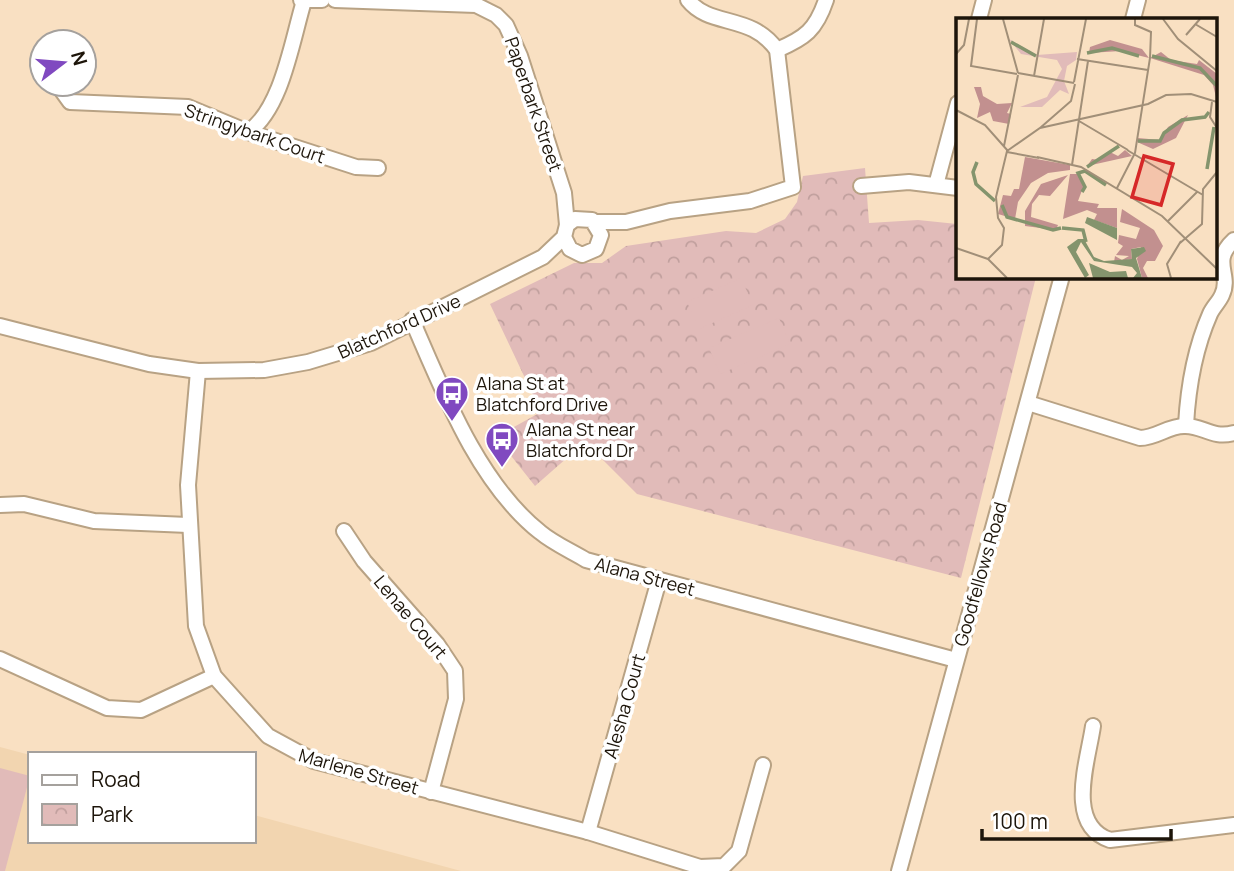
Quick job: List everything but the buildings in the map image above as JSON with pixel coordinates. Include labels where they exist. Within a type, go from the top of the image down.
[{"type":"street","points":[[248,132],[261,123],[272,105],[302,1],[322,0]]},
{"type":"street","name":"Paperbark Street","points":[[335,0],[426,1],[476,5],[496,15],[506,25],[520,55],[564,193],[566,231]]},
{"type":"street","points":[[626,222],[601,239],[589,253],[573,252],[566,231],[575,219],[626,222],[670,211],[750,201],[793,187],[777,50],[770,40],[746,24],[697,12],[688,0]]},
{"type":"street","points":[[777,50],[803,39],[820,19],[826,0]]},
{"type":"street","points":[[979,18],[984,0]]},
{"type":"street","points":[[1133,18],[1138,0]]},
{"type":"street","name":"Stringybark Court","points":[[67,98],[70,102],[188,107],[248,132],[356,167],[378,168]]},
{"type":"street","points":[[936,185],[956,107]]},
{"type":"street","points":[[861,186],[909,182],[956,188]]},
{"type":"street","name":"Paperbark Street","points":[[564,193],[590,220]]},
{"type":"street","points":[[590,220],[601,239]]},
{"type":"street","name":"Blatchford Drive","points":[[543,257],[566,231]]},
{"type":"street","points":[[1186,425],[1189,385],[1209,314],[1224,287],[1221,261],[1227,246],[1234,240]]},
{"type":"street","name":"Blatchford Drive","points":[[0,326],[149,364],[198,371],[264,370],[308,362],[371,342],[543,257],[573,252]]},
{"type":"street","name":"Goodfellows Road","points":[[900,871],[1061,278]]},
{"type":"street","name":"Alana Street","points":[[412,320],[458,421],[499,488],[539,532],[586,560],[956,660]]},
{"type":"street","name":"Marlene Street","points":[[198,371],[187,485],[196,626],[214,676],[268,736],[314,761],[588,832],[700,867],[724,866],[739,851],[764,765]]},
{"type":"street","points":[[1028,403],[1140,438],[1149,438],[1186,425],[1210,435],[1234,433]]},
{"type":"street","points":[[0,505],[24,504],[93,521],[188,525]]},
{"type":"street","name":"Lenae Court","points":[[344,531],[364,561],[437,644],[454,671],[456,699],[431,792]]},
{"type":"street","name":"Alesha Court","points":[[588,832],[659,580]]},
{"type":"street","points":[[0,659],[107,708],[141,710],[214,676]]},
{"type":"street","points":[[1093,726],[1083,786],[1083,807],[1087,823],[1096,836],[1110,840],[1234,825]]},
{"type":"shaded area","points":[[0,747],[28,754],[28,843],[256,843],[256,816],[461,871],[0,871]]},
{"type":"green space","points":[[865,168],[869,223],[918,220],[956,224],[956,278],[1036,278],[961,578],[637,494],[585,442],[535,486],[496,437],[541,412],[490,304],[574,263],[602,263],[626,246],[726,231],[756,233],[785,219],[797,202],[803,176]]},
{"type":"green space","points":[[741,278],[753,305],[699,329],[687,302]]},
{"type":"green space","points":[[779,318],[790,344],[720,374],[709,348]]},
{"type":"green space","points":[[0,768],[28,775],[28,784],[5,871],[0,871]]},
{"type":"place","name":"Alana St at Blatchford Drive","points":[[452,423]]},
{"type":"place","name":"Alana St near Blatchford Dr","points":[[502,469]]}]
